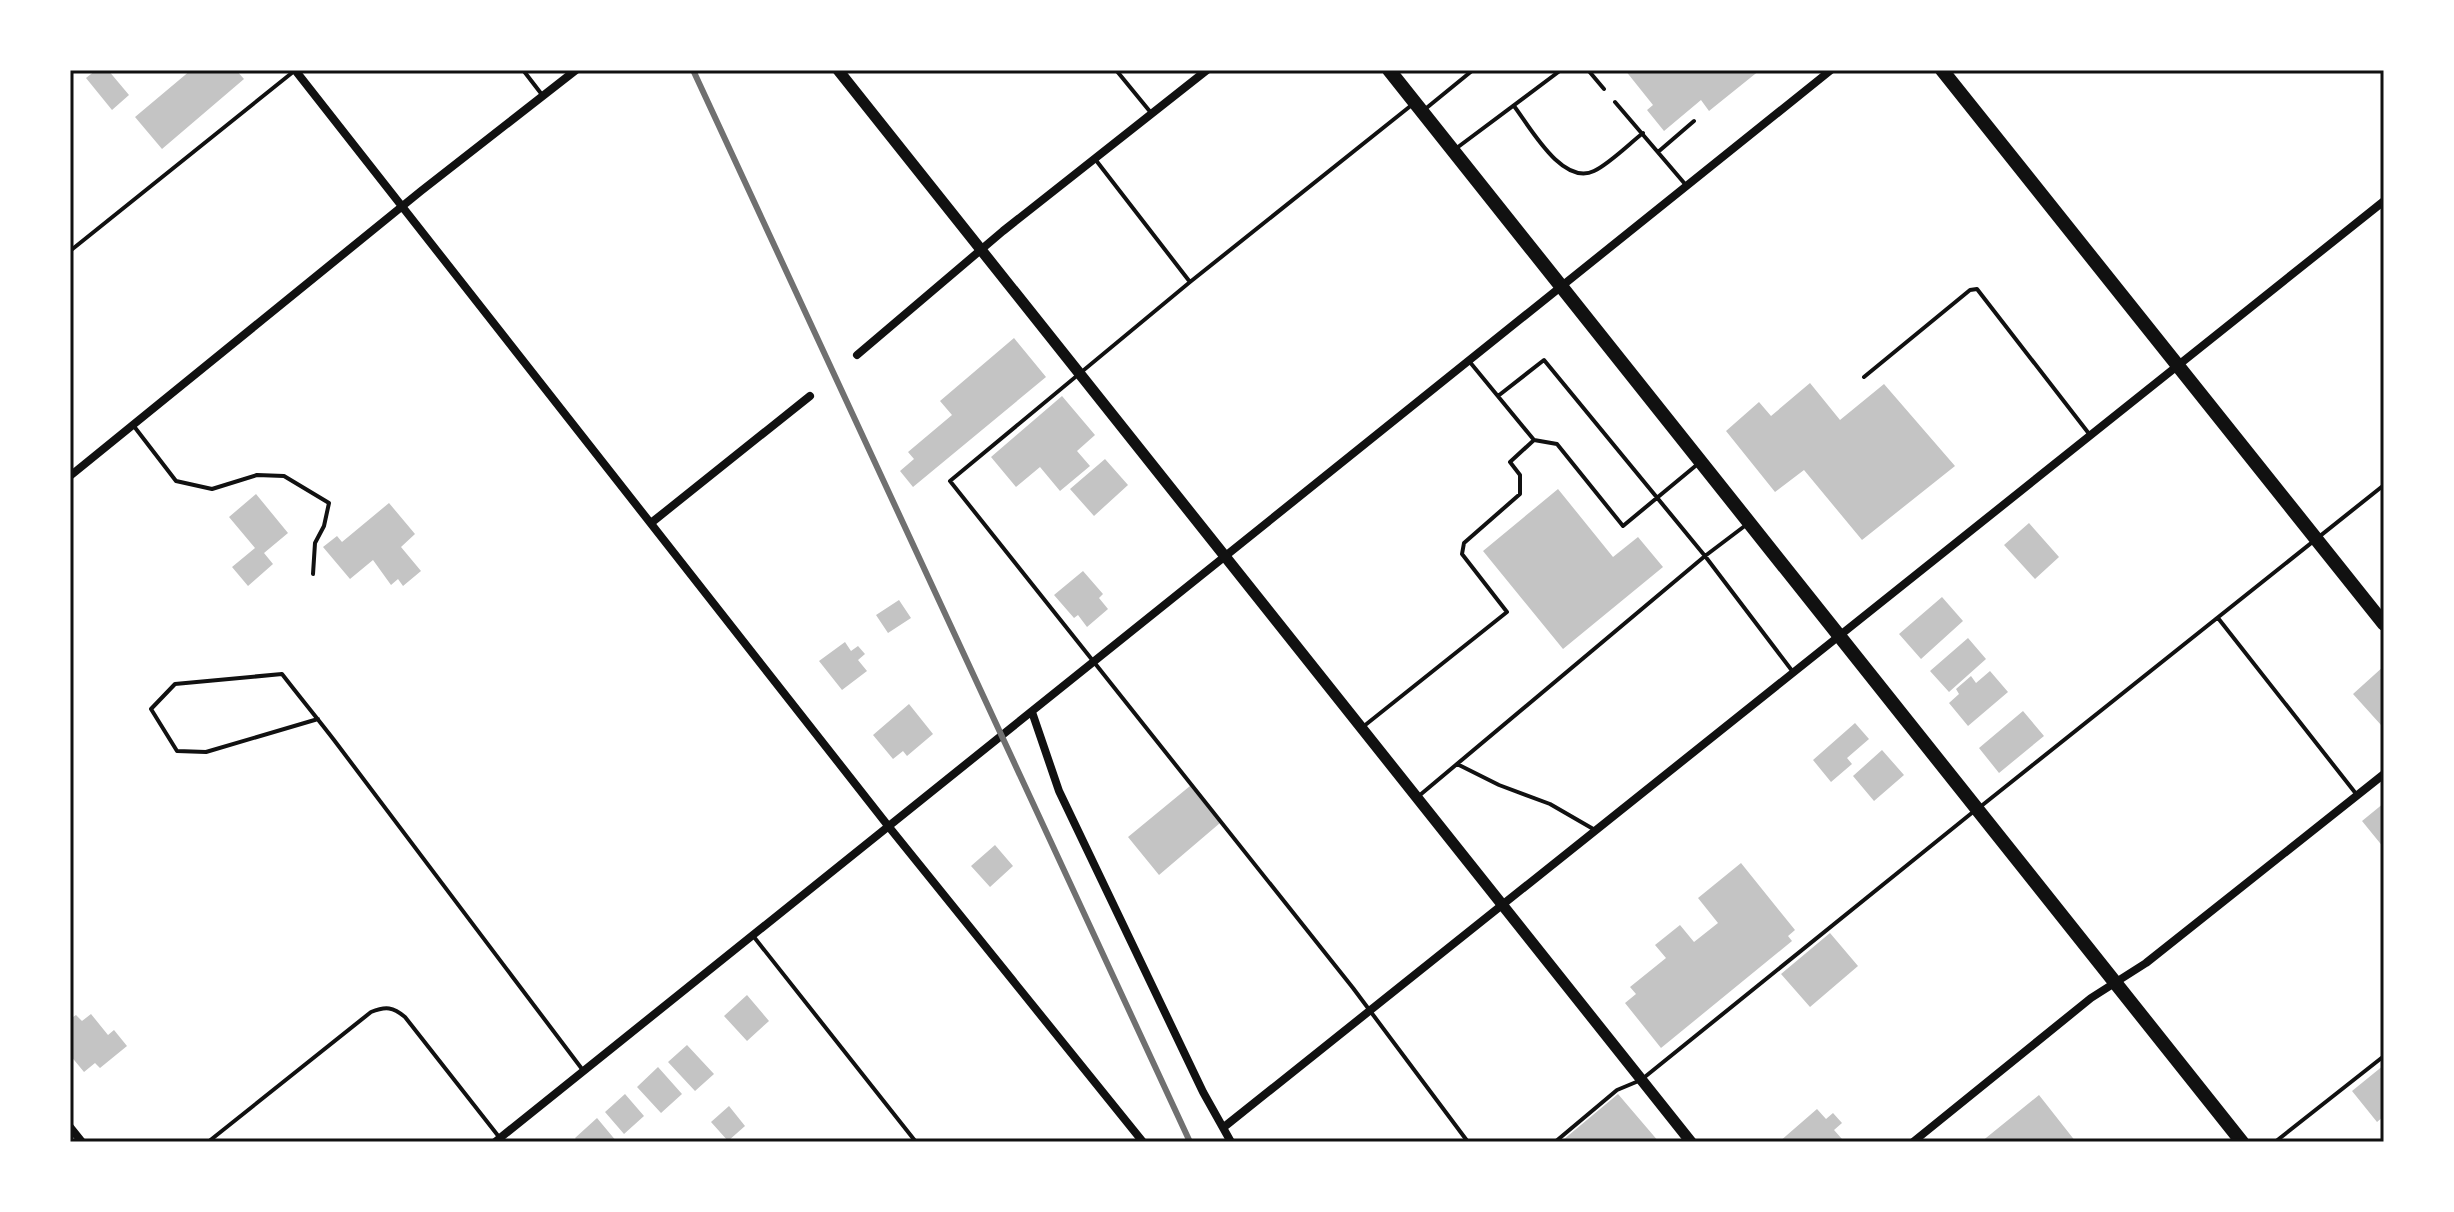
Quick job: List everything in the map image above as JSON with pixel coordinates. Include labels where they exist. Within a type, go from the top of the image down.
[{"type":"main road","points":[[1389,70],[2242,1142]]},
{"type":"main road","points":[[1942,70],[2384,624]]},
{"type":"street","points":[[295,70],[889,827],[1143,1142]]},
{"type":"street","points":[[70,476],[576,70]]},
{"type":"street","points":[[838,70],[1691,1142]]},
{"type":"street","points":[[857,355],[982,249],[1207,70]]},
{"type":"street","points":[[499,1141],[1831,70]]},
{"type":"street","points":[[1224,1127],[2384,201]]},
{"type":"street","points":[[651,523],[810,396]]},
{"type":"street","points":[[1032,712],[1059,791],[1203,1092],[1231,1142]]},
{"type":"street","points":[[1913,1142],[2091,998],[2146,963],[2384,774]]},
{"type":"street","points":[[70,1127],[82,1142]]},
{"type":"lane","points":[[70,251],[295,70]]},
{"type":"lane","points":[[523,70],[543,96]]},
{"type":"lane","points":[[1116,70],[1152,114]]},
{"type":"lane","points":[[1468,1142],[1370,1010],[950,481],[1190,282],[1419,107],[1473,70]]},
{"type":"lane","points":[[1454,150],[1561,70]]},
{"type":"lane","points":[[1588,70],[1604,89]]},
{"type":"lane","points":[[1615,102],[1687,186]]},
{"type":"lane","points":[[1514,106],[1561,167],[1575,174],[1593,172],[1643,133]]},
{"type":"lane","points":[[1658,152],[1694,121]]},
{"type":"lane","points":[[1095,159],[1190,282]]},
{"type":"lane","points":[[1864,377],[1970,290],[1977,289],[2090,435]]},
{"type":"lane","points":[[1498,396],[1544,360],[1705,556],[1793,672]]},
{"type":"lane","points":[[1469,361],[1534,440],[1557,444],[1623,526],[1702,461]]},
{"type":"lane","points":[[133,425],[176,481],[212,489],[257,475],[284,476],[329,503],[324,526],[315,543],[313,574]]},
{"type":"lane","points":[[1362,727],[1507,612],[1462,554],[1464,543],[1520,494],[1520,475],[1510,462],[1534,440]]},
{"type":"lane","points":[[1555,1142],[1617,1090],[1641,1080],[2384,485]]},
{"type":"lane","points":[[1417,797],[1705,556],[1750,522]]},
{"type":"lane","points":[[2217,617],[2357,795]]},
{"type":"lane","points":[[318,719],[206,752],[177,751],[151,709],[175,684],[282,674],[318,719],[584,1071]]},
{"type":"lane","points":[[1457,764],[1499,785],[1550,804],[1595,830]]},
{"type":"lane","points":[[753,935],[916,1142]]},
{"type":"lane","points":[[208,1142],[371,1012],[384,1007],[394,1008],[405,1017],[499,1141]]},
{"type":"lane","points":[[2275,1142],[2384,1056]]},
{"type":"building","points":[[96,70],[108,70],[129,95],[112,110],[86,78]]},
{"type":"building","points":[[191,70],[236,70],[244,79],[162,149],[135,117]]},
{"type":"building","points":[[1625,70],[1760,70],[1709,111],[1701,100],[1664,131],[1647,110],[1653,105]]},
{"type":"building","points":[[1014,338],[1046,377],[913,487],[900,471],[914,459],[908,452],[952,415],[940,401]]},
{"type":"building","points":[[1810,383],[1840,420],[1884,384],[1955,466],[1862,540],[1804,470],[1775,492],[1726,431],[1759,402],[1771,416]]},
{"type":"building","points":[[1062,396],[1095,435],[1077,451],[1090,466],[1060,491],[1040,467],[1016,487],[991,457]]},
{"type":"building","points":[[1105,459],[1128,485],[1094,516],[1070,489]]},
{"type":"building","points":[[1558,489],[1613,557],[1638,537],[1663,567],[1563,649],[1483,551]]},
{"type":"building","points":[[256,494],[288,533],[264,553],[273,564],[248,586],[232,567],[255,548],[229,517]]},
{"type":"building","points":[[389,503],[415,534],[401,547],[421,571],[403,586],[398,579],[391,585],[373,560],[350,579],[323,547],[337,536],[342,542]]},
{"type":"building","points":[[2029,523],[2059,557],[2035,579],[2004,545]]},
{"type":"building","points":[[1083,571],[1103,594],[1099,598],[1108,609],[1087,627],[1078,615],[1074,618],[1054,595]]},
{"type":"building","points":[[1942,597],[1963,621],[1921,659],[1899,634]]},
{"type":"building","points":[[899,600],[911,618],[888,633],[876,615]]},
{"type":"building","points":[[1968,638],[1986,659],[1949,692],[1930,671]]},
{"type":"building","points":[[845,642],[851,651],[858,646],[865,654],[858,660],[867,671],[842,690],[819,661]]},
{"type":"building","points":[[2384,666],[2384,723],[2381,725],[2353,694]]},
{"type":"building","points":[[1990,671],[2008,692],[1968,726],[1949,703],[1959,694],[1956,689],[1971,676],[1976,683]]},
{"type":"building","points":[[909,704],[933,734],[907,756],[903,751],[893,759],[873,735]]},
{"type":"building","points":[[2023,711],[2044,736],[1999,773],[1979,748]]},
{"type":"building","points":[[1855,723],[1869,739],[1847,758],[1852,764],[1831,782],[1813,760]]},
{"type":"building","points":[[1882,750],[1904,775],[1874,801],[1853,776]]},
{"type":"building","points":[[1190,786],[1220,823],[1159,875],[1128,837]]},
{"type":"building","points":[[2384,803],[2384,848],[2362,821]]},
{"type":"building","points":[[995,845],[1013,866],[990,887],[971,866]]},
{"type":"building","points":[[1741,863],[1795,930],[1788,936],[1792,941],[1661,1048],[1625,1003],[1636,994],[1630,987],[1666,958],[1655,945],[1680,925],[1694,942],[1718,923],[1698,898]]},
{"type":"building","points":[[1830,933],[1858,966],[1810,1007],[1781,974]]},
{"type":"building","points":[[747,995],[769,1021],[747,1041],[724,1016]]},
{"type":"building","points":[[91,1014],[108,1035],[114,1030],[127,1046],[100,1068],[95,1063],[84,1072],[70,1055],[70,1019],[76,1015],[82,1021]]},
{"type":"building","points":[[687,1045],[714,1074],[695,1091],[668,1062]]},
{"type":"building","points":[[2384,1065],[2384,1116],[2377,1122],[2352,1091]]},
{"type":"building","points":[[658,1067],[682,1094],[661,1113],[637,1087]]},
{"type":"building","points":[[625,1094],[644,1116],[624,1134],[605,1112]]},
{"type":"building","points":[[1618,1094],[1659,1142],[1564,1142],[1563,1140]]},
{"type":"building","points":[[2039,1095],[2076,1142],[1981,1142]]},
{"type":"building","points":[[729,1106],[745,1126],[728,1141],[711,1122]]},
{"type":"building","points":[[1817,1109],[1826,1119],[1833,1113],[1842,1123],[1834,1130],[1842,1139],[1840,1142],[1779,1142]]},
{"type":"building","points":[[597,1118],[617,1142],[578,1142],[575,1138]]},
{"type":"railway","points":[[693,70],[1190,1142]]}]
